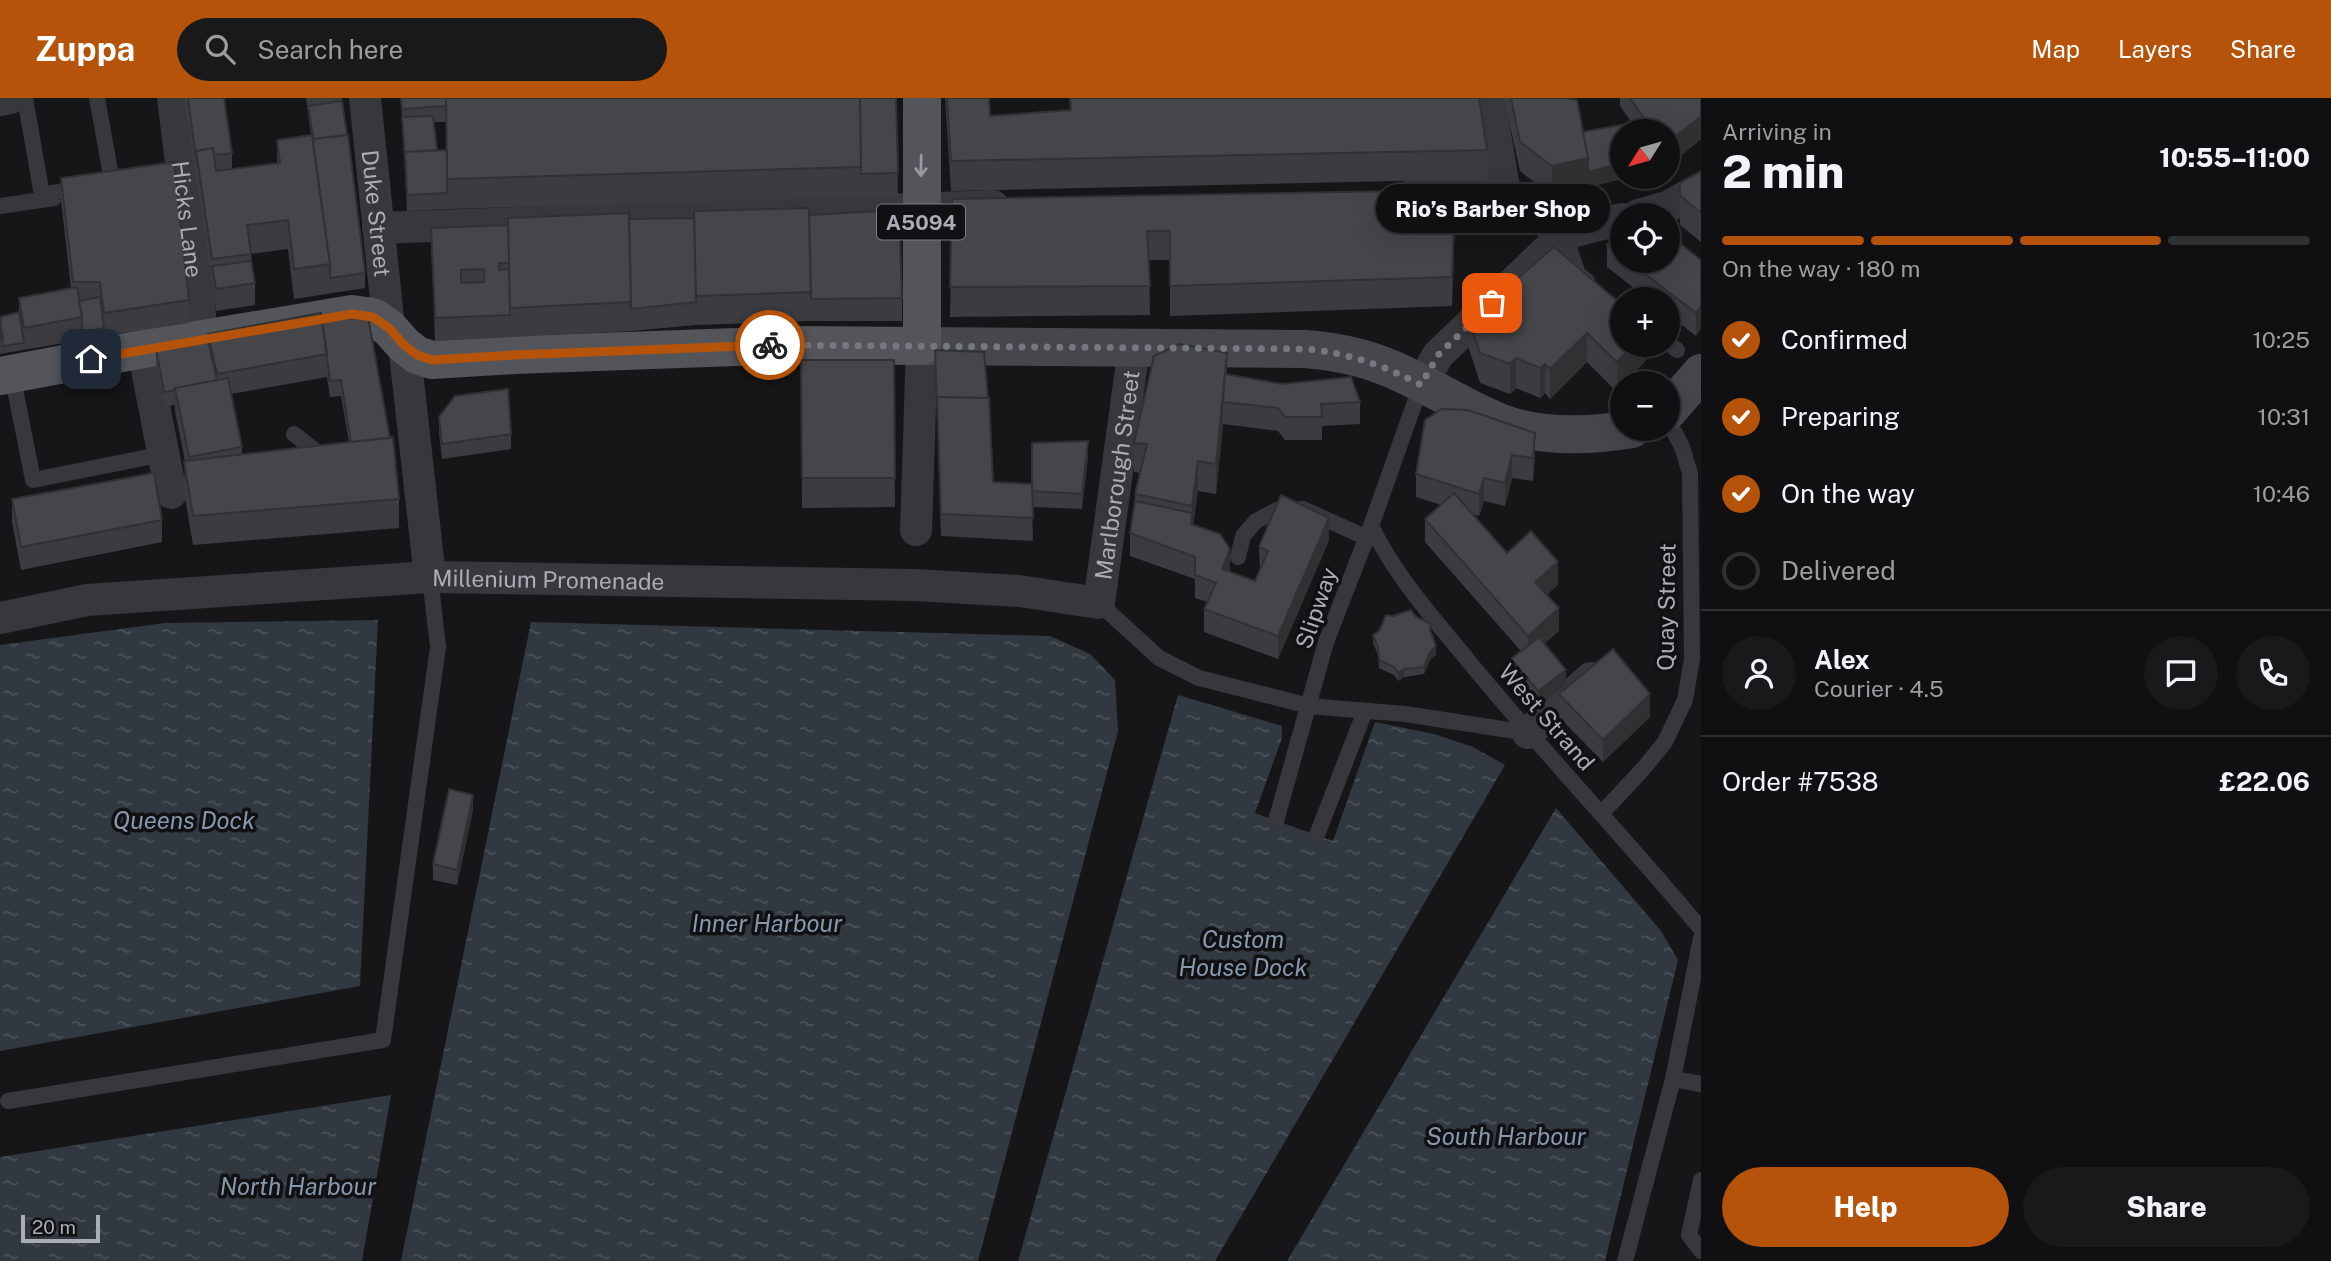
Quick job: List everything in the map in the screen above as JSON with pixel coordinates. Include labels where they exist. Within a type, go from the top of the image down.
[{"type":"main road","name":"A5094","points":[[922,98],[922,346]]},
{"type":"main road","points":[[6,375],[352,314],[373,317],[408,344],[514,355],[789,345],[1306,349],[1334,352],[1384,366],[1502,423],[1567,434],[1610,433]]},
{"type":"street","points":[[0,100],[10,98]]},
{"type":"street","name":"Hicks Lane","points":[[173,98],[175,183],[202,340]]},
{"type":"street","name":"Duke Street","points":[[365,98],[378,228],[408,344],[409,447],[430,577]]},
{"type":"street","points":[[1489,98],[1505,194]]},
{"type":"street","points":[[1674,203],[1701,188]]},
{"type":"street","points":[[1387,196],[1505,194],[1564,234]]},
{"type":"street","points":[[378,228],[1017,205]]},
{"type":"street","points":[[1421,385],[1438,355],[1564,234],[1610,222]]},
{"type":"street","points":[[916,530],[922,346]]},
{"type":"street","name":"Marlborough Street","points":[[1099,603],[1134,348]]},
{"type":"street","points":[[143,349],[171,493]]},
{"type":"street","name":"Millenium Promenade","points":[[0,618],[87,600],[430,577],[915,585],[1019,591],[1099,603]]},
{"type":"street","points":[[1528,733],[1608,663]]},
{"type":"lane","points":[[25,98],[42,195],[112,181],[97,98]]},
{"type":"lane","points":[[0,205],[130,188]]},
{"type":"lane","points":[[1564,234],[1578,274],[1596,288]]},
{"type":"lane","points":[[6,375],[33,480],[164,454]]},
{"type":"lane","name":"Slipway","points":[[1276,821],[1326,642],[1421,385]]},
{"type":"lane","points":[[294,434],[318,453],[346,451]]},
{"type":"lane","name":"Quay Street","points":[[1602,813],[1665,742],[1685,700],[1692,659],[1695,547],[1690,473],[1679,441]]},
{"type":"lane","points":[[1238,556],[1243,536],[1255,521],[1278,510],[1303,509],[1368,532]]},
{"type":"lane","name":"West Strand","points":[[1368,532],[1528,733],[1602,813],[1701,929]]},
{"type":"lane","points":[[8,1101],[383,1040],[438,647],[430,577]]},
{"type":"lane","points":[[1099,603],[1159,659],[1199,678],[1309,706],[1405,714],[1528,733]]},
{"type":"lane","points":[[1317,835],[1365,711]]},
{"type":"lane","points":[[1625,1261],[1673,1079],[1701,938]]},
{"type":"lane","points":[[1673,1079],[1701,1084]]},
{"type":"lane","points":[[1701,1180],[1689,1235],[1701,1251]]},
{"type":"water","name":"Queens Dock","points":[[378,620],[360,986],[0,1051],[0,645],[165,623]]},
{"type":"water","name":"Inner Harbour","points":[[531,622],[1050,636],[1090,654],[1115,680],[1118,731],[978,1261],[401,1261]]},
{"type":"water","name":"Custom House Dock","points":[[1178,695],[1282,726],[1282,738],[1255,813],[1333,841],[1375,722],[1434,734],[1473,747],[1505,765],[1215,1261],[1018,1261]]},
{"type":"water","name":"South Harbour","points":[[1556,808],[1661,931],[1678,960],[1605,1261],[1287,1261]]},
{"type":"water","name":"North Harbour","points":[[391,1095],[362,1261],[0,1261],[0,1157]]},
{"type":"building","points":[[188,98],[224,98],[232,153],[214,155],[213,148],[196,151],[196,158]]},
{"type":"building","points":[[401,98],[446,98],[446,106],[402,109]]},
{"type":"building","points":[[446,98],[860,98],[861,167],[447,179]]},
{"type":"building","points":[[860,98],[896,98],[898,173],[861,174]]},
{"type":"building","points":[[947,98],[989,98],[990,116],[1071,110],[1070,98],[1479,98],[1487,150],[951,161]]},
{"type":"building","points":[[1511,98],[1577,100],[1588,158],[1552,166],[1520,142]]},
{"type":"building","points":[[1630,98],[1701,98],[1701,116],[1680,133],[1680,119],[1645,119]]},
{"type":"building","points":[[342,101],[347,135],[314,139],[314,142],[308,106]]},
{"type":"building","points":[[433,116],[437,150],[405,152],[405,159],[402,117]]},
{"type":"building","points":[[1610,127],[1610,166],[1588,172],[1583,132]]},
{"type":"building","points":[[312,135],[330,264],[294,269],[288,220],[247,225],[251,254],[212,259],[196,151],[213,148],[216,171],[280,163],[277,140]]},
{"type":"building","points":[[348,135],[365,273],[330,278],[313,144],[314,139]]},
{"type":"building","points":[[447,150],[447,193],[407,195],[405,152]]},
{"type":"building","points":[[174,162],[189,300],[104,313],[100,282],[73,282],[61,178]]},
{"type":"building","points":[[1701,171],[1701,213],[1680,195],[1680,183]]},
{"type":"building","points":[[1455,190],[1452,277],[1170,286],[1170,231],[1147,231],[1150,286],[950,287],[952,199]]},
{"type":"building","points":[[809,208],[811,292],[696,296],[694,211]]},
{"type":"building","points":[[899,210],[902,298],[811,299],[809,215]]},
{"type":"building","points":[[629,213],[631,302],[510,308],[508,218]]},
{"type":"building","points":[[694,218],[696,302],[631,309],[629,219]]},
{"type":"building","points":[[508,225],[509,263],[499,263],[499,270],[509,269],[510,315],[435,318],[431,228]],"holes":[[[484,269],[484,282],[461,283],[461,270]]]},
{"type":"building","points":[[1680,243],[1701,260],[1701,306],[1696,313],[1680,301],[1680,287],[1662,287],[1644,273],[1680,273]]},
{"type":"building","points":[[1554,247],[1610,295],[1610,355],[1587,333],[1550,369],[1545,364],[1540,368],[1516,358],[1510,364],[1480,353],[1469,320]]},
{"type":"building","points":[[251,261],[255,283],[216,289],[212,266]]},
{"type":"building","points":[[77,287],[82,317],[24,328],[19,298]]},
{"type":"building","points":[[100,297],[104,328],[82,332],[79,301]]},
{"type":"building","points":[[19,312],[24,343],[3,346],[0,317]]},
{"type":"building","points":[[321,313],[327,354],[217,374],[208,334]]},
{"type":"building","points":[[368,317],[390,438],[351,442],[341,380],[330,381],[322,321]]},
{"type":"building","points":[[208,341],[217,380],[164,392],[156,349]]},
{"type":"building","points":[[1180,344],[1227,353],[1216,464],[1198,461],[1192,506],[1135,494],[1147,444],[1134,443],[1154,356]]},
{"type":"building","points":[[935,350],[984,352],[988,398],[937,397],[937,404]]},
{"type":"building","points":[[801,360],[894,360],[895,478],[802,478]]},
{"type":"building","points":[[1225,374],[1282,384],[1351,377],[1360,402],[1321,404],[1322,417],[1285,417],[1278,408],[1223,402]]},
{"type":"building","points":[[228,378],[242,447],[189,457],[175,388]]},
{"type":"building","points":[[508,389],[511,434],[442,444],[439,417],[455,396]]},
{"type":"building","points":[[937,397],[989,398],[993,482],[1032,484],[1033,518],[941,514]]},
{"type":"building","points":[[1441,409],[1468,410],[1535,433],[1533,458],[1512,455],[1505,483],[1484,478],[1479,494],[1416,474],[1425,420]]},
{"type":"building","points":[[393,437],[399,499],[193,516],[184,461]]},
{"type":"building","points":[[1088,441],[1082,494],[1032,491],[1032,443]]},
{"type":"building","points":[[154,473],[162,520],[21,547],[12,499]]},
{"type":"building","points":[[1454,493],[1507,553],[1531,531],[1558,562],[1535,582],[1559,608],[1528,636],[1425,519]]},
{"type":"building","points":[[1281,495],[1329,518],[1278,636],[1204,609],[1216,583],[1195,575],[1195,557],[1130,533],[1135,501],[1192,513],[1191,524],[1220,534],[1230,549],[1222,569],[1255,581],[1268,551],[1259,547]]},
{"type":"building","points":[[1411,610],[1416,617],[1431,624],[1430,630],[1436,646],[1430,652],[1424,667],[1404,669],[1398,673],[1394,667],[1379,660],[1373,635],[1379,631],[1386,615],[1393,616]]},
{"type":"building","points":[[1539,637],[1566,670],[1538,691],[1511,659]]},
{"type":"building","points":[[1613,649],[1650,694],[1603,740],[1559,694]]},
{"type":"building","points":[[449,789],[473,795],[457,870],[433,864]]},
{"type":"way so far","points":[[770,345],[1306,349],[1334,352],[1384,366],[1421,385],[1438,355],[1492,303]]},
{"type":"place","name":"Rio’s Barber Shop","points":[[1492,303]]},
{"type":"route","points":[[91,359],[352,314],[373,317],[389,328],[417,355],[432,360],[770,345]]}]
